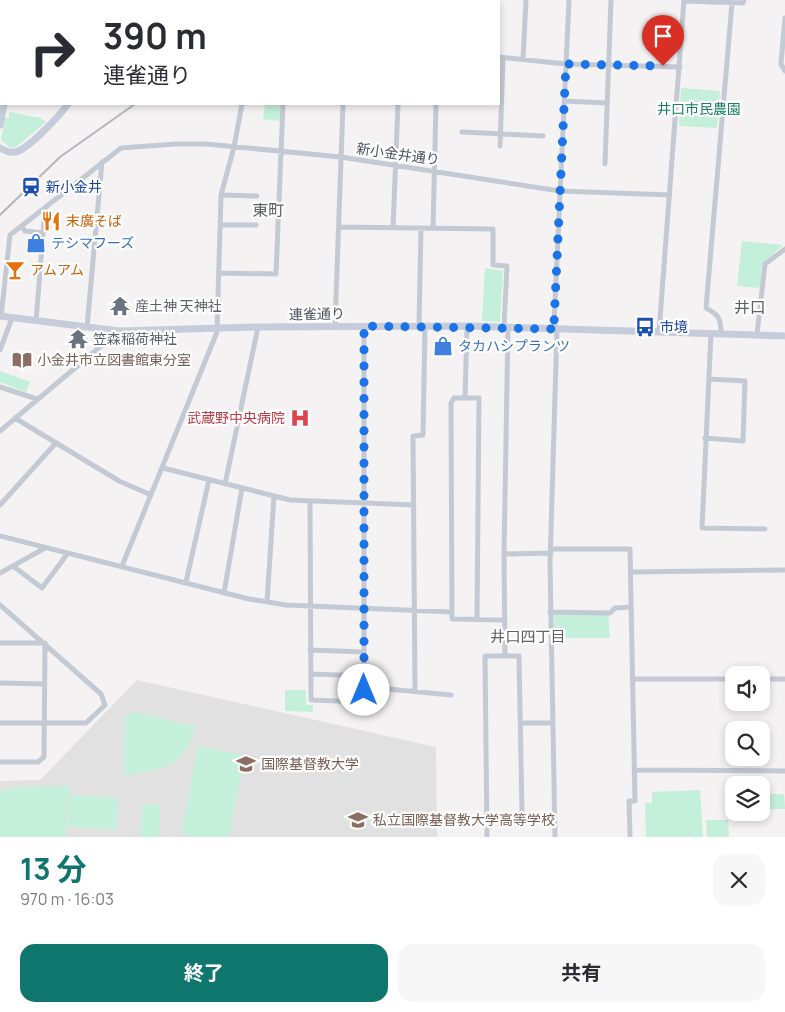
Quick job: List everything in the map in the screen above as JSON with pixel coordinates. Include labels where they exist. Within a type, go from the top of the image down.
[{"type":"main road","points":[[0,125],[4,105]]},
{"type":"main road","points":[[0,148],[8,152],[20,150],[67,105]]},
{"type":"main road","name":"連雀通り","points":[[1,316],[119,330],[335,326],[467,326],[785,336]]},
{"type":"street","points":[[523,59],[526,0]]},
{"type":"street","points":[[555,837],[550,612],[557,329],[554,324],[569,0]]},
{"type":"street","points":[[605,164],[611,0]]},
{"type":"street","points":[[659,332],[684,0],[744,3],[744,0]]},
{"type":"street","points":[[721,333],[721,321],[718,314],[706,308],[732,3]]},
{"type":"street","points":[[785,18],[781,64],[785,71]]},
{"type":"street","points":[[500,146],[501,57],[566,64],[680,67]]},
{"type":"street","points":[[564,101],[607,103]]},
{"type":"street","points":[[122,566],[215,339],[217,328],[221,195],[234,147],[242,105]]},
{"type":"street","points":[[218,273],[276,274],[284,105]]},
{"type":"street","points":[[335,326],[343,105]]},
{"type":"street","points":[[393,228],[398,105]]},
{"type":"street","points":[[433,228],[436,170],[436,105]]},
{"type":"street","points":[[462,132],[543,136]]},
{"type":"street","name":"新小金井通り","points":[[102,162],[121,148],[191,144],[342,157],[436,170],[560,191],[670,195]]},
{"type":"street","points":[[1,316],[10,235],[102,162]]},
{"type":"street","points":[[88,327],[102,162]]},
{"type":"street","points":[[221,195],[256,196]]},
{"type":"street","points":[[36,321],[45,209]]},
{"type":"street","points":[[220,224],[256,226]]},
{"type":"street","points":[[22,227],[25,231],[43,233]]},
{"type":"street","points":[[340,227],[493,229],[493,265],[507,266],[504,554],[505,656]]},
{"type":"street","points":[[415,691],[413,436],[423,435],[421,228]]},
{"type":"street","points":[[758,334],[765,264],[785,249]]},
{"type":"street","points":[[0,350],[12,318]]},
{"type":"street","points":[[310,501],[310,700],[364,702],[364,326]]},
{"type":"street","points":[[465,398],[467,326]]},
{"type":"street","points":[[225,484],[258,327]]},
{"type":"street","points":[[0,431],[119,330]]},
{"type":"street","points":[[710,333],[702,528],[765,529]]},
{"type":"street","points":[[705,438],[742,441],[743,432],[745,381],[709,378]]},
{"type":"street","points":[[0,387],[37,399]]},
{"type":"street","points":[[477,620],[479,398],[454,398],[451,403],[452,619],[477,620],[505,620]]},
{"type":"street","points":[[15,418],[55,444],[119,481],[151,495]]},
{"type":"street","points":[[0,505],[55,444]]},
{"type":"street","points":[[163,468],[274,496],[310,501],[414,506]]},
{"type":"street","points":[[186,582],[209,480]]},
{"type":"street","points":[[224,593],[242,488]]},
{"type":"street","points":[[267,602],[274,496]]},
{"type":"street","points":[[0,536],[224,593],[267,602],[311,606],[452,612]]},
{"type":"street","points":[[0,573],[46,547]]},
{"type":"street","points":[[504,554],[630,549],[635,801],[629,801],[630,837]]},
{"type":"street","points":[[13,566],[42,588],[68,552]]},
{"type":"street","points":[[631,572],[785,570]]},
{"type":"street","points":[[0,604],[101,694],[105,705],[86,723],[0,723]]},
{"type":"street","points":[[550,612],[610,613],[615,608],[631,607]]},
{"type":"street","points":[[0,643],[45,643]]},
{"type":"street","points":[[0,762],[38,762],[44,757],[45,643]]},
{"type":"street","points":[[310,650],[364,652]]},
{"type":"street","points":[[487,837],[486,656],[519,656],[522,814]]},
{"type":"street","points":[[311,674],[364,676]]},
{"type":"street","points":[[632,679],[725,679]]},
{"type":"street","points":[[770,679],[785,679]]},
{"type":"street","points":[[0,683],[45,684]]},
{"type":"street","points":[[364,690],[415,691],[451,695]]},
{"type":"street","points":[[521,723],[553,722]]},
{"type":"street","points":[[634,770],[785,771]]},
{"type":"shaded area","name":"国際基督教大学","points":[[137,680],[436,747],[437,837],[0,837],[0,781],[40,780]]},
{"type":"green space","name":"井口市民農園","points":[[681,88],[720,91],[717,128],[679,126]]},
{"type":"green space","points":[[265,105],[281,105],[280,121],[263,119]]},
{"type":"green space","points":[[9,112],[41,118],[46,122],[16,147],[10,148],[1,140],[5,118],[9,118]]},
{"type":"green space","points":[[742,241],[783,245],[762,264],[760,288],[737,286]]},
{"type":"green space","points":[[485,268],[503,271],[500,322],[482,321]]},
{"type":"green space","points":[[0,371],[30,382],[26,392],[0,382]]},
{"type":"green space","points":[[608,612],[610,638],[554,638],[554,614]]},
{"type":"green space","points":[[285,690],[306,690],[306,705],[313,705],[313,712],[285,711]]},
{"type":"green space","points":[[134,712],[196,727],[184,752],[177,760],[160,769],[123,776],[125,719]]},
{"type":"green space","points":[[198,746],[245,755],[229,837],[198,837],[181,834]]},
{"type":"green space","points":[[70,786],[66,836],[69,837],[0,837],[0,791],[18,787]]},
{"type":"green space","points":[[700,790],[703,837],[646,837],[645,803],[652,803],[652,792]]},
{"type":"green space","points":[[770,794],[784,794],[785,809],[770,809]]},
{"type":"green space","points":[[70,795],[118,798],[116,830],[69,827]]},
{"type":"green space","points":[[142,804],[160,805],[159,837],[140,837]]},
{"type":"green space","points":[[706,820],[728,821],[729,837],[707,837]]},
{"type":"railway","points":[[0,215],[60,157],[134,105]]},
{"type":"place","name":"新小金井","points":[[31,187]]},
{"type":"place","name":"末廣そば","points":[[51,221]]},
{"type":"place","name":"テシマフーズ","points":[[36,243]]},
{"type":"place","name":"アムアム","points":[[15,270]]},
{"type":"place","name":"産土神 天神社","points":[[120,306]]},
{"type":"place","name":"市境","points":[[645,327]]},
{"type":"place","name":"笠森稲荷神社","points":[[78,339]]},
{"type":"place","name":"タカハシプランツ","points":[[443,346]]},
{"type":"place","name":"小金井市立図書館東分室","points":[[22,360]]},
{"type":"place","name":"武蔵野中央病院","points":[[300,418]]},
{"type":"place","name":"国際基督教大学","points":[[246,764]]},
{"type":"place","name":"私立国際基督教大学高等学校","points":[[358,820]]},
{"type":"district","name":"東町","points":[[268,210]]},
{"type":"district","name":"井口","points":[[750,307]]},
{"type":"district","name":"井口四丁目","points":[[528,637]]},
{"type":"route","points":[[364,690],[364,326],[557,329],[554,324],[566,64],[663,66]]}]
